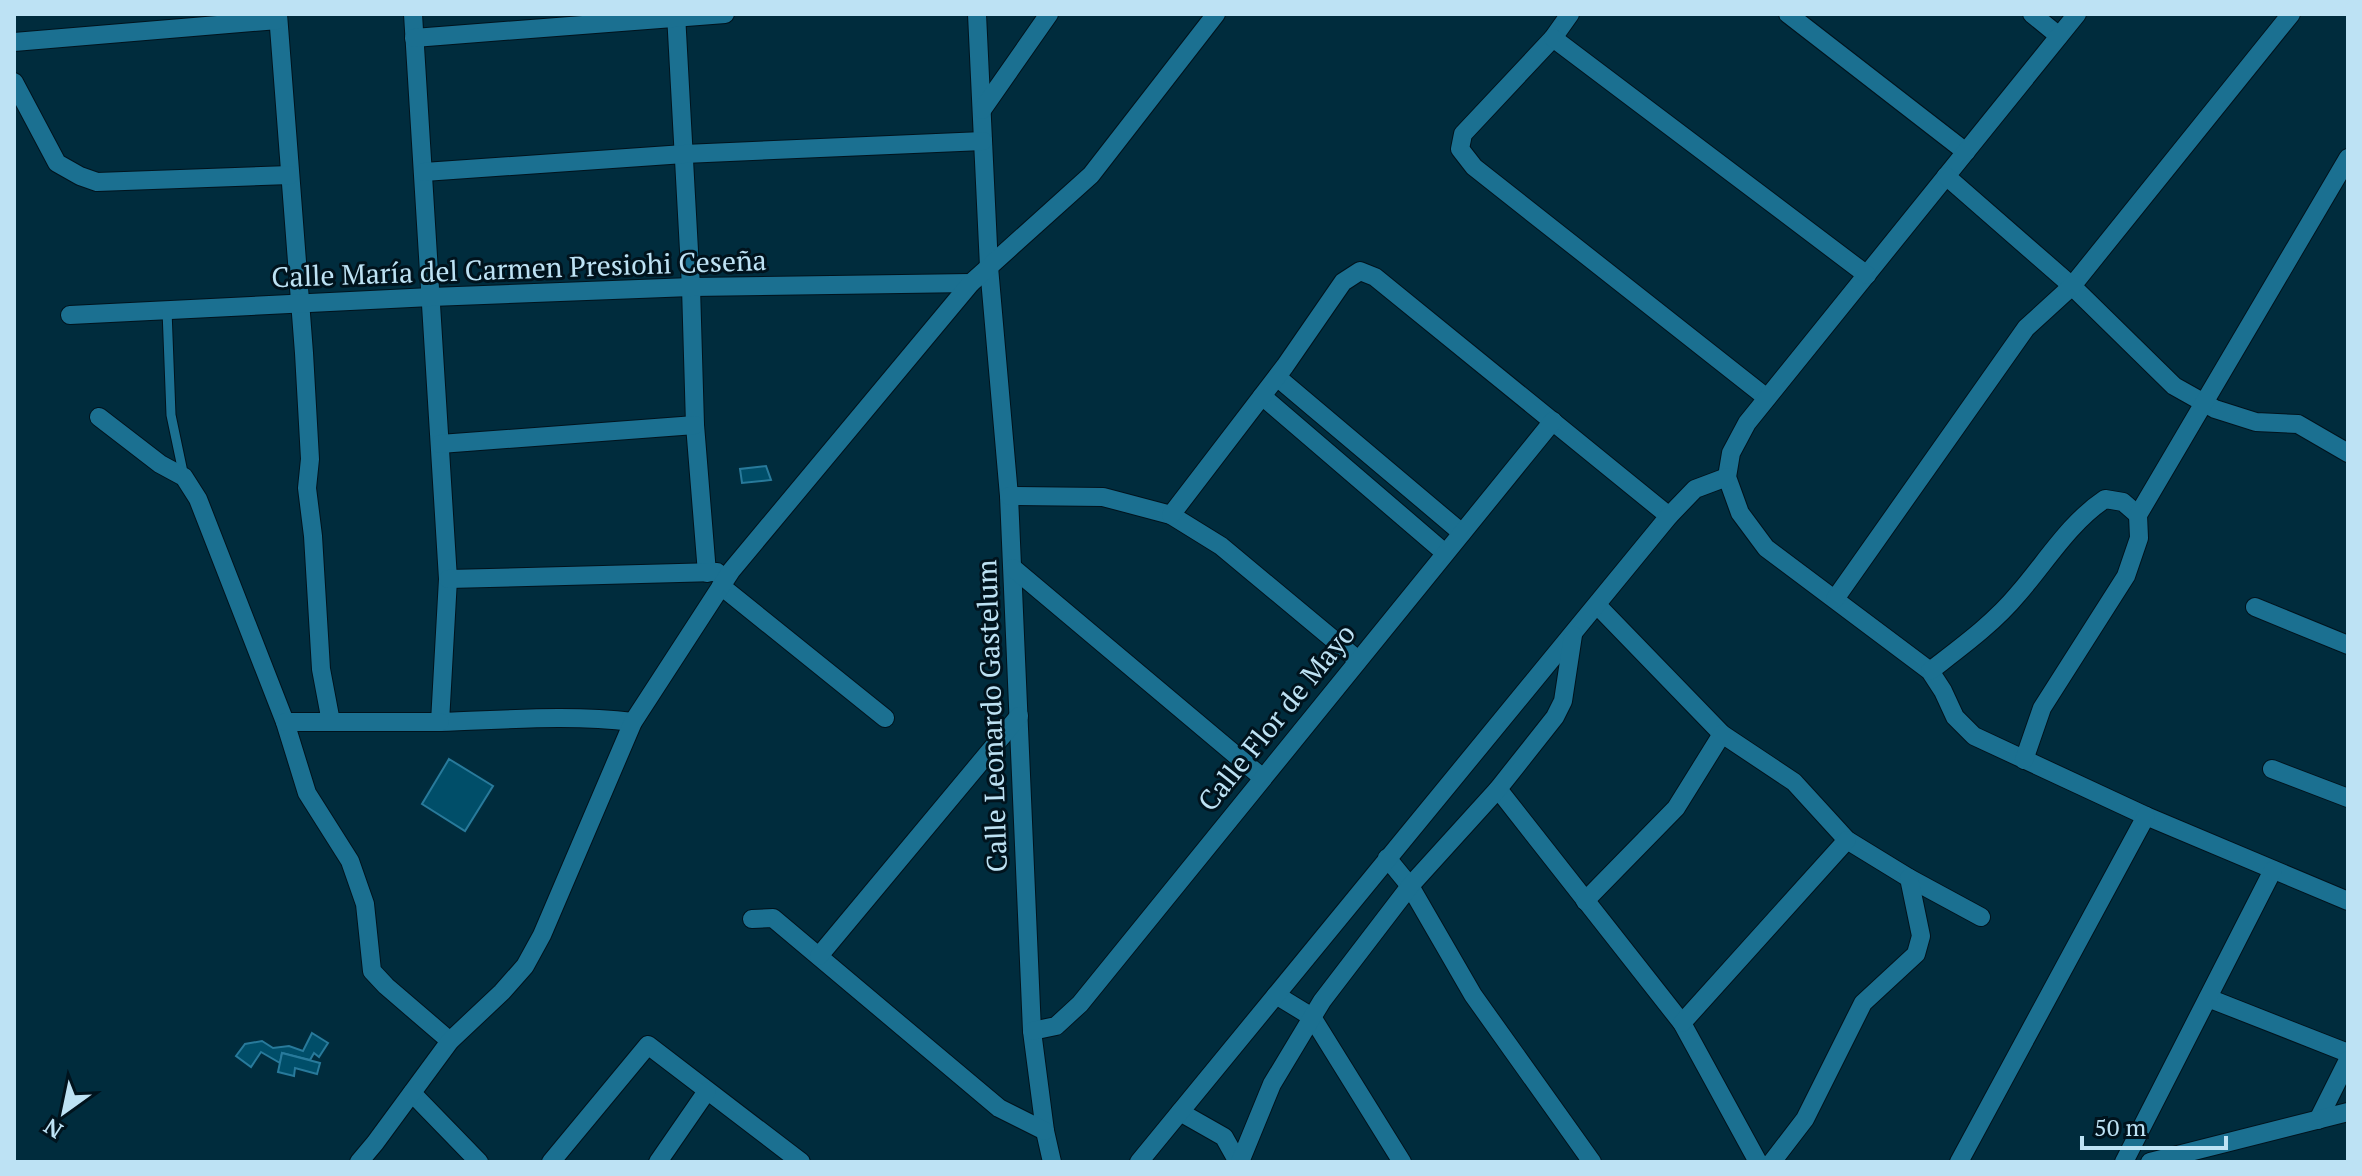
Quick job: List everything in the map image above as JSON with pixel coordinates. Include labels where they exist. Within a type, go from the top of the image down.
[{"type":"street","points":[[413,14],[448,579],[440,722]]},
{"type":"street","points":[[414,38],[676,15],[725,14]]},
{"type":"street","name":"Calle Leonardo Gastelum","points":[[977,14],[989,267],[1013,568],[1032,1031],[1052,1162]]},
{"type":"street","points":[[982,110],[1049,14]]},
{"type":"street","points":[[359,1162],[450,1041],[525,966],[542,935],[633,722],[720,577],[971,283],[1091,175],[1216,14]]},
{"type":"street","points":[[1570,14],[1553,38],[1463,134],[1460,149],[1474,167],[1767,398]]},
{"type":"street","points":[[1788,14],[1966,152]]},
{"type":"street","points":[[2032,14],[2059,36]]},
{"type":"street","points":[[2077,14],[1747,423],[1731,453],[1727,477],[1740,513],[1766,548],[1930,671],[1955,717],[1974,736],[2146,816],[2348,901]]},
{"type":"street","points":[[1835,599],[2026,328],[2072,286],[2291,14]]},
{"type":"street","points":[[676,15],[695,425],[720,577],[885,718]]},
{"type":"street","points":[[14,42],[278,17],[310,459],[307,488],[321,669],[331,722]]},
{"type":"street","points":[[1553,38],[1867,275]]},
{"type":"street","points":[[14,82],[57,163],[97,182],[290,175]]},
{"type":"street","points":[[424,172],[684,154],[983,141]]},
{"type":"street","points":[[2024,760],[2042,708],[2126,576],[2139,538],[2138,515],[2348,158]]},
{"type":"street","points":[[1946,176],[2072,286],[2174,386],[2215,409],[2256,422],[2298,424],[2348,453]]},
{"type":"street","points":[[1171,515],[1277,377],[1343,282],[1360,271],[1375,277],[1669,516]]},
{"type":"street","name":"Calle María del Carmen Presiohi Ceseña","points":[[70,315],[691,287],[971,283]]},
{"type":"street","points":[[1277,377],[1462,533]]},
{"type":"street","points":[[1262,396],[1445,553]]},
{"type":"street","points":[[99,417],[160,464],[184,477],[198,499],[285,722],[307,793],[350,861],[365,904],[372,971],[450,1041]]},
{"type":"street","name":"Calle Flor de Mayo","points":[[1032,1031],[1056,1026],[1080,1004],[1553,421]]},
{"type":"street","points":[[440,444],[695,425]]},
{"type":"street","points":[[1139,1162],[1669,516],[1695,489],[1727,477]]},
{"type":"street","points":[[1009,496],[1103,497],[1171,515],[1221,546],[1358,660]]},
{"type":"street","points":[[1930,671],[1994,621],[2087,511],[2105,499],[2123,502],[2138,515]]},
{"type":"street","points":[[1013,568],[1263,778]]},
{"type":"street","points":[[448,579],[720,577]]},
{"type":"street","points":[[1597,605],[1722,734],[1794,782],[1847,840],[1981,917]]},
{"type":"street","points":[[2255,607],[2348,645]]},
{"type":"street","points":[[1239,1162],[1272,1084],[1322,1001],[1410,886],[1498,789],[1555,717],[1563,701],[1563,684],[1573,632]]},
{"type":"street","points":[[819,956],[1019,716]]},
{"type":"street","points":[[285,722],[604,718],[633,722]]},
{"type":"street","points":[[1585,901],[1676,808],[1722,734]]},
{"type":"street","points":[[2272,769],[2348,798]]},
{"type":"street","points":[[1498,789],[1682,1023],[1758,1162]]},
{"type":"street","points":[[1959,1162],[2146,816]]},
{"type":"street","points":[[1682,1023],[1847,840]]},
{"type":"street","points":[[1387,858],[1410,886],[1473,995],[1592,1162]]},
{"type":"street","points":[[2124,1162],[2273,870]]},
{"type":"street","points":[[1772,1162],[1805,1119],[1863,1003],[1916,954],[1921,936],[1909,878]]},
{"type":"street","points":[[752,919],[773,918],[999,1108],[1045,1131]]},
{"type":"street","points":[[1276,995],[1312,1017],[1402,1162]]},
{"type":"street","points":[[2208,998],[2348,1053]]},
{"type":"street","points":[[551,1162],[648,1045],[801,1162]]},
{"type":"street","points":[[2318,1120],[2348,1060]]},
{"type":"street","points":[[658,1162],[707,1091]]},
{"type":"street","points":[[412,1093],[479,1162]]},
{"type":"street","points":[[1180,1112],[1224,1137],[1239,1162]]},
{"type":"street","points":[[2150,1162],[2348,1112]]},
{"type":"lane","points":[[167,310],[171,415],[184,477]]},
{"type":"building","points":[[766,466],[771,480],[742,483],[740,469]]},
{"type":"building","points":[[449,759],[493,786],[465,831],[422,804]]},
{"type":"building","points":[[312,1033],[328,1043],[319,1057],[314,1053],[310,1060],[282,1053],[280,1063],[261,1052],[251,1067],[236,1056],[245,1044],[262,1041],[273,1048],[289,1046],[303,1051]]},
{"type":"building","points":[[282,1053],[320,1063],[317,1074],[295,1068],[294,1076],[278,1072]]}]
